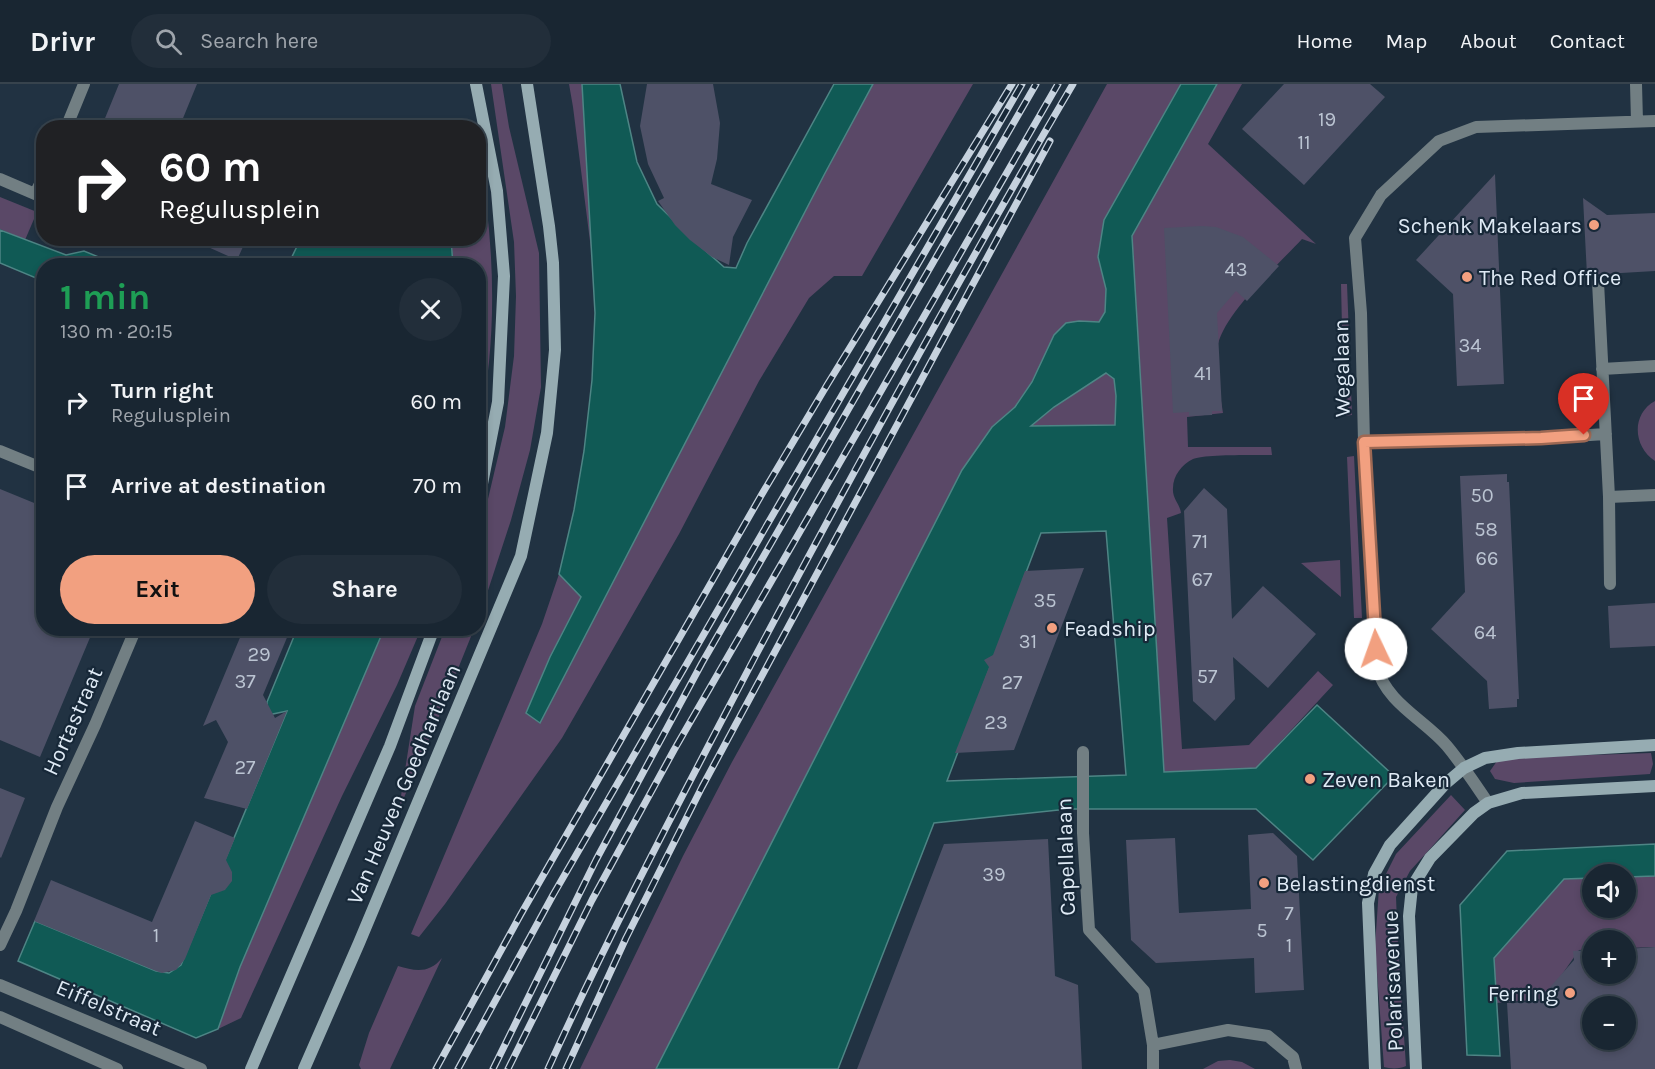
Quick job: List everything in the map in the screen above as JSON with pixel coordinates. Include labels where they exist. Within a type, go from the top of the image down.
[{"type":"main road","points":[[476,84],[483,120]]},
{"type":"main road","name":"Van Heuven Goedhartlaan","points":[[304,1069],[520,556],[547,433],[555,350],[553,263],[527,84]]},
{"type":"main road","points":[[486,135],[497,191],[504,276],[498,402],[486,463]]},
{"type":"main road","name":"Van Heuven Goedhartlaan","points":[[251,1069],[390,746],[431,636]]},
{"type":"main road","name":"Polarisavenue","points":[[1376,1069],[1368,903],[1374,874],[1390,845],[1445,784],[1464,768],[1485,758],[1518,753],[1655,745]]},
{"type":"main road","name":"Polarisavenue","points":[[1416,1069],[1409,916],[1412,887],[1430,858],[1446,839],[1488,803],[1522,793],[1655,786]]},
{"type":"street","points":[[69,120],[84,84]]},
{"type":"street","points":[[1636,84],[1637,121]]},
{"type":"street","name":"Wegalaan","points":[[1488,803],[1446,745],[1389,693],[1380,680],[1377,667],[1364,442],[1361,313],[1355,238],[1381,195],[1439,141],[1476,127],[1655,121]]},
{"type":"street","points":[[0,179],[35,194],[36,192]]},
{"type":"street","points":[[1598,282],[1609,497],[1610,584]]},
{"type":"street","points":[[1602,369],[1655,366]]},
{"type":"street","points":[[1364,442],[1541,438],[1606,434]]},
{"type":"street","points":[[0,450],[36,466]]},
{"type":"street","points":[[1609,497],[1655,495]]},
{"type":"street","name":"Hortastraat","points":[[0,945],[133,636]]},
{"type":"street","name":"Capellalaan","points":[[1083,753],[1083,833],[1089,930],[1144,991],[1153,1045],[1153,1069]]},
{"type":"street","name":"Eiffelstraat","points":[[0,985],[201,1069]]},
{"type":"street","points":[[0,1017],[117,1069]]},
{"type":"street","points":[[1153,1045],[1228,1030],[1268,1036],[1293,1057],[1296,1069]]},
{"type":"shaded area","points":[[491,84],[502,84],[509,127],[539,253],[541,387],[530,450],[511,520],[486,597],[486,507],[505,427],[514,356],[516,296],[514,242]]},
{"type":"shaded area","points":[[569,84],[582,84],[592,257],[573,107]]},
{"type":"shaded area","points":[[582,84],[620,84],[637,162],[657,204],[724,267],[736,268],[747,243],[834,84],[873,84],[540,723],[526,713],[550,657],[581,597],[559,574],[574,510],[584,451],[592,380],[595,313]]},
{"type":"shaded area","points":[[873,84],[973,84],[862,276],[834,276],[809,298],[759,381],[679,534],[562,738],[445,904],[419,937],[411,934],[542,624],[559,574],[581,596],[526,713],[540,723]]},
{"type":"shaded area","points":[[1107,84],[1181,84],[1104,220],[1098,257],[1106,289],[1105,312],[1099,322],[1079,321],[1015,407],[992,427],[962,470],[656,1069],[580,1069],[683,856],[732,762]]},
{"type":"shaded area","points":[[1181,84],[1217,84],[1132,236],[1164,772],[1256,768],[1317,705],[1394,776],[1313,860],[1256,809],[1068,809],[934,823],[838,1069],[656,1069],[962,470],[992,427],[1015,407],[1032,382],[1054,335],[1066,323],[1099,322],[1105,312],[1106,289],[1098,257],[1104,220]],"holes":[[[1106,373],[1114,379],[1115,425],[1031,426],[1054,407]],[[1106,531],[1126,775],[947,781],[1041,533]]]},
{"type":"shaded area","points":[[1217,84],[1242,84],[1208,144],[1316,244],[1302,239],[1254,288],[1223,331],[1216,352],[1216,361],[1223,413],[1187,417],[1188,447],[1271,447],[1272,455],[1199,457],[1185,464],[1173,484],[1173,492],[1181,513],[1167,518],[1182,749],[1249,745],[1318,671],[1333,685],[1256,768],[1164,772],[1132,236]]},
{"type":"shaded area","points":[[0,197],[36,212],[25,240],[0,229]]},
{"type":"shaded area","points":[[486,206],[491,257],[492,326],[486,385],[486,258],[452,258],[452,246],[486,246]]},
{"type":"shaded area","points":[[0,230],[36,244],[36,246],[66,255],[84,251],[101,258],[36,258],[36,278],[0,263]]},
{"type":"shaded area","points":[[297,246],[452,246],[452,258],[291,258]]},
{"type":"shaded area","points":[[1341,284],[1347,284],[1352,415],[1344,416]]},
{"type":"shaded area","points":[[1106,373],[1114,378],[1115,425],[1030,427],[1054,407]]},
{"type":"shaded area","points":[[1655,401],[1655,461],[1642,448],[1638,431],[1642,414]]},
{"type":"shaded area","points":[[1354,456],[1362,618],[1354,618],[1347,457]]},
{"type":"shaded area","points":[[1340,560],[1341,597],[1301,563]]},
{"type":"shaded area","points":[[294,636],[381,636],[240,967],[218,1029],[196,1038],[18,961],[35,921],[156,971],[169,973],[181,965],[287,711],[268,715],[267,702]]},
{"type":"shaded area","points":[[381,636],[418,636],[241,1018],[218,1029],[240,967]]},
{"type":"shaded area","points":[[442,636],[471,636],[399,809],[415,706]]},
{"type":"shaded area","points":[[1651,753],[1653,764],[1650,774],[1514,783],[1495,779],[1490,771],[1497,761],[1531,757]]},
{"type":"shaded area","points":[[1451,795],[1465,810],[1410,871],[1396,897],[1406,1066],[1386,1068],[1384,1067],[1375,946],[1379,888],[1396,854]]},
{"type":"shaded area","points":[[1655,844],[1655,876],[1636,877],[1636,864],[1582,864],[1582,878],[1564,879],[1494,958],[1500,1056],[1467,1055],[1460,905],[1507,851]]},
{"type":"shaded area","points":[[1655,876],[1655,947],[1636,948],[1636,930],[1582,930],[1582,950],[1579,950],[1542,999],[1496,1003],[1494,958],[1564,879],[1582,878],[1582,918],[1636,918],[1636,877]]},
{"type":"shaded area","points":[[442,958],[390,1069],[361,1069],[359,1065],[369,1033],[398,966],[422,970],[432,967]]},
{"type":"shaded area","points":[[1218,1061],[1242,1062],[1255,1069],[1203,1069]]},
{"type":"building","points":[[119,84],[197,84],[182,120],[104,120]]},
{"type":"building","points":[[647,84],[713,84],[720,123],[717,159],[711,184],[752,200],[733,237],[729,265],[712,257],[690,240],[675,225],[658,201],[664,198],[648,164],[640,126]]},
{"type":"building","points":[[1284,84],[1370,84],[1385,97],[1304,185],[1242,129]]},
{"type":"building","name":"The Red Office","points":[[1495,174],[1504,384],[1457,386],[1453,294],[1416,260]]},
{"type":"building","points":[[1583,198],[1607,215],[1655,213],[1655,271],[1587,275]]},
{"type":"building","points":[[1216,227],[1243,237],[1279,266],[1247,301],[1236,291],[1217,313],[1222,411],[1212,411],[1212,415],[1189,416],[1189,412],[1173,413],[1164,228]]},
{"type":"building","points":[[206,246],[243,246],[238,258],[233,258]]},
{"type":"building","points":[[1507,474],[1519,699],[1517,699],[1517,707],[1489,709],[1487,681],[1431,629],[1465,592],[1460,476]]},
{"type":"building","points":[[1204,488],[1227,509],[1232,619],[1263,586],[1316,634],[1268,688],[1233,657],[1235,699],[1215,721],[1193,701],[1184,511]]},
{"type":"building","points":[[0,489],[36,504],[36,636],[91,636],[40,757],[0,740]]},
{"type":"building","points":[[1084,568],[1014,750],[955,753],[989,667],[984,660],[993,655],[1025,571]]},
{"type":"building","points":[[1655,603],[1655,646],[1610,648],[1608,606]]},
{"type":"building","points":[[241,636],[288,636],[263,695],[275,718],[287,711],[247,809],[204,798],[228,742],[216,720],[203,726]]},
{"type":"building","points":[[0,788],[25,798],[1,858],[0,857]]},
{"type":"building","points":[[195,821],[235,838],[226,860],[232,872],[232,881],[225,890],[211,895],[185,959],[176,970],[162,973],[156,971],[34,921],[51,880],[152,922]]},
{"type":"building","points":[[1273,833],[1297,856],[1304,990],[1255,993],[1254,958],[1156,963],[1131,940],[1126,840],[1175,838],[1179,913],[1251,909],[1248,835]]},
{"type":"building","points":[[1048,839],[1055,976],[1078,985],[1082,1069],[857,1069],[944,844]]},
{"type":"building","points":[[1655,947],[1655,1069],[1511,1069],[1507,1003],[1537,1002],[1574,960],[1573,951],[1582,951],[1582,984],[1636,984],[1636,948]]},
{"type":"railway","points":[[436,1069],[521,914],[762,494],[1012,84]]},
{"type":"railway","points":[[458,1069],[553,895],[1022,84]]},
{"type":"railway","points":[[493,1069],[596,860],[702,663],[1036,84]]},
{"type":"railway","points":[[508,1069],[592,900],[674,750],[1058,84]]},
{"type":"railway","points":[[548,1069],[623,911],[757,653],[912,367],[1073,84]]},
{"type":"railway","points":[[566,1069],[626,938],[702,787],[1050,141]]},
{"type":"place","name":"Schenk Makelaars","points":[[1594,225]]},
{"type":"place","name":"The Red Office","points":[[1467,277]]},
{"type":"place","name":"Feadship","points":[[1052,628]]},
{"type":"place","name":"Zeven Baken","points":[[1310,779]]},
{"type":"place","name":"Belastingdienst","points":[[1264,883]]},
{"type":"place","name":"Ferring","points":[[1570,993]]},
{"type":"route","points":[[1376,649],[1364,442],[1584,435]]}]
